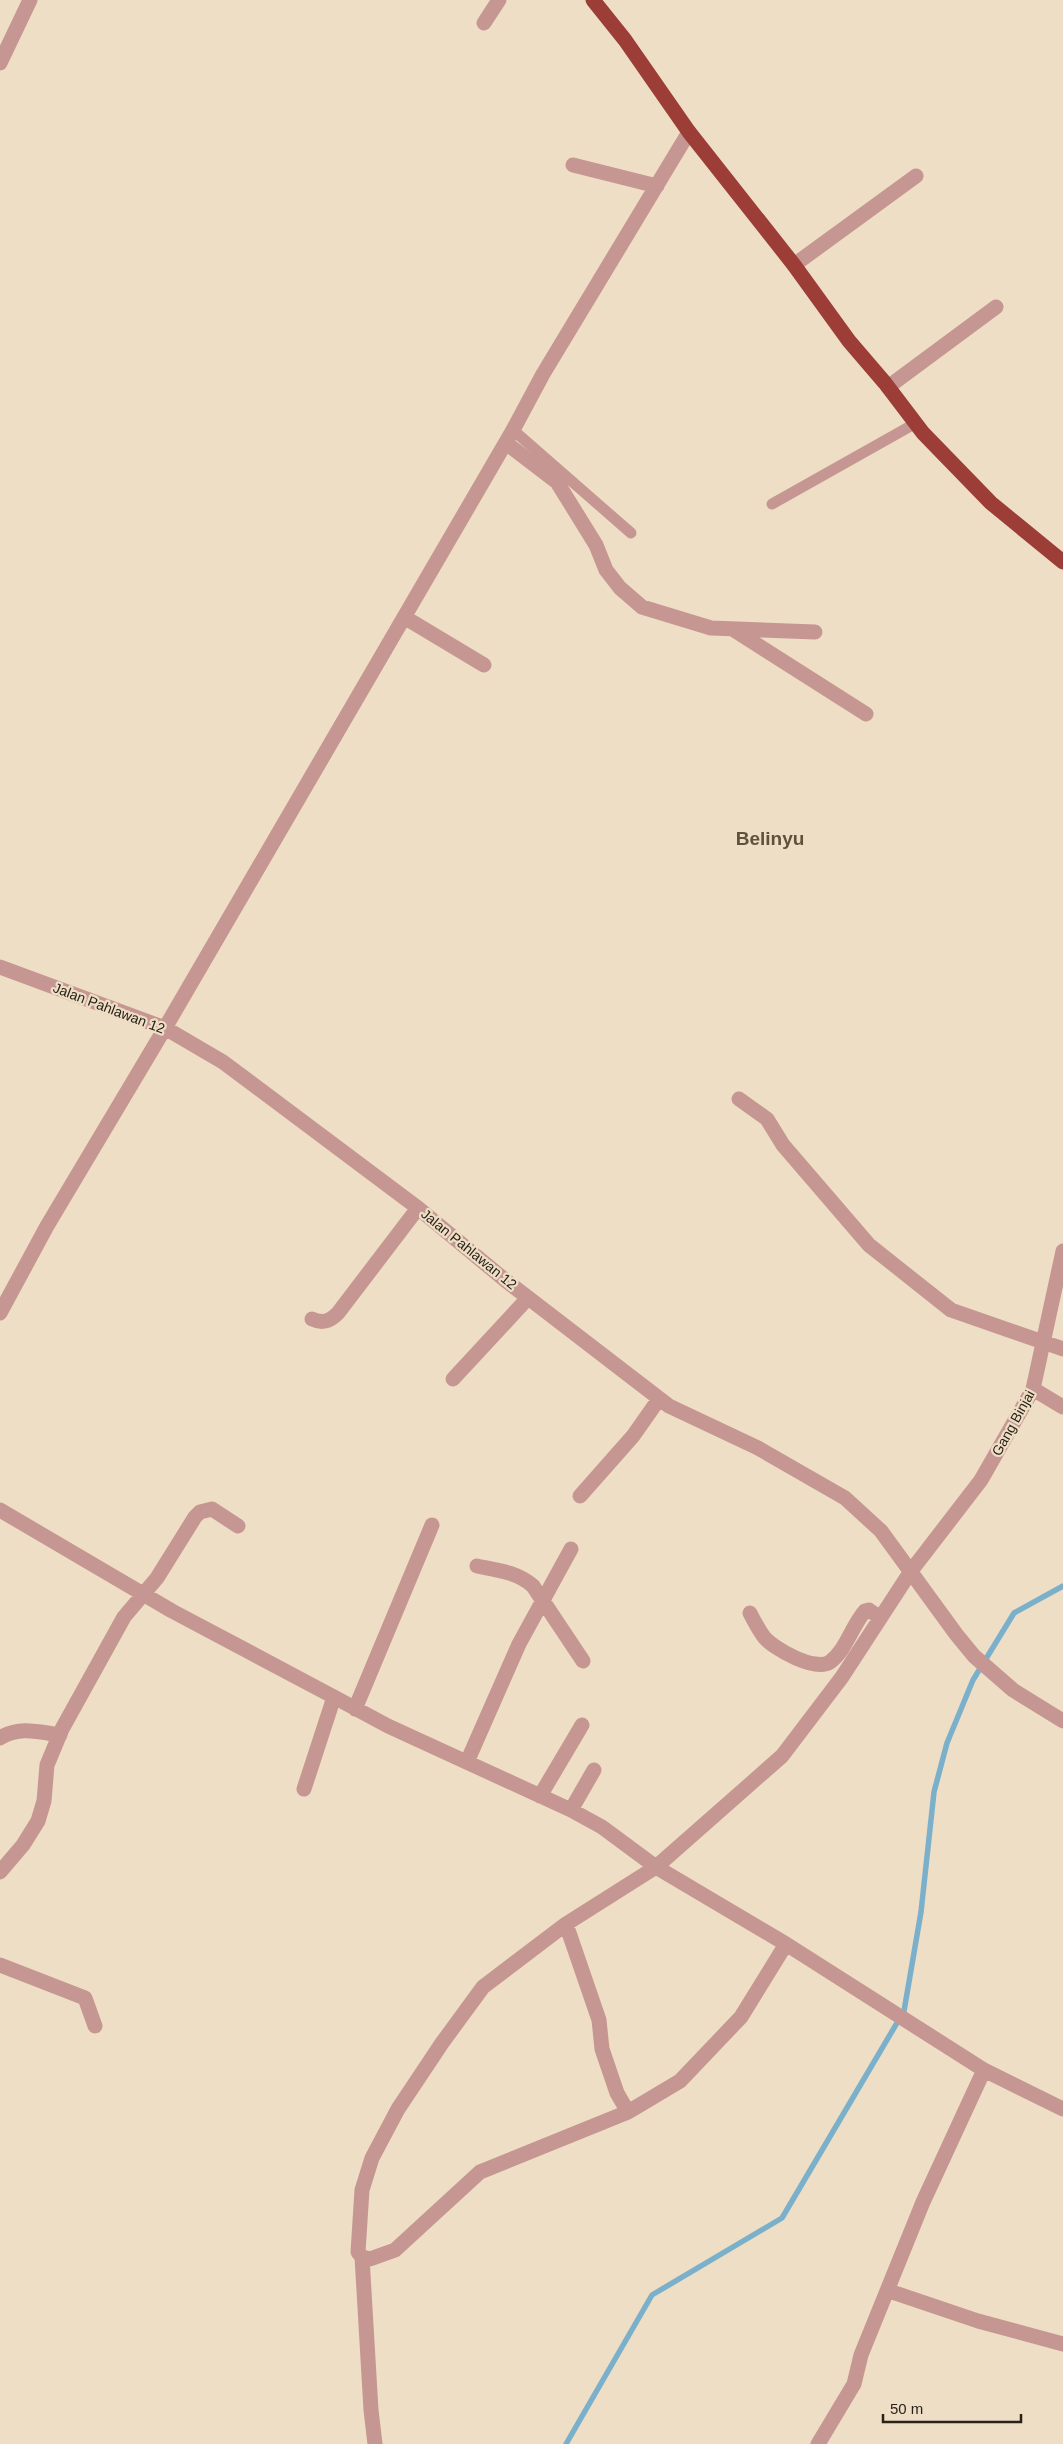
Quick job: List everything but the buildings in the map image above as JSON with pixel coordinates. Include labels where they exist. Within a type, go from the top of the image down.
[{"type":"highway","points":[[593,0],[625,40],[689,132],[794,266],[849,341],[916,423],[991,503],[1063,562]]},
{"type":"street","points":[[0,63],[30,0]]},
{"type":"street","points":[[484,23],[499,0]]},
{"type":"street","points":[[0,1314],[47,1226],[165,1028],[510,436],[543,374],[689,132]]},
{"type":"street","points":[[573,165],[657,186]]},
{"type":"street","points":[[794,266],[916,176]]},
{"type":"street","points":[[888,387],[996,307]]},
{"type":"street","points":[[510,436],[557,482],[596,545],[606,570],[620,588],[642,607],[711,628],[816,632]]},
{"type":"street","points":[[404,617],[484,665]]},
{"type":"street","points":[[732,629],[866,714]]},
{"type":"street","name":"Jalan Pahlawan 12","points":[[0,968],[165,1028],[222,1062],[418,1208],[528,1298],[669,1406],[758,1448],[845,1498],[882,1531],[974,1656],[1013,1690],[1063,1721]]},
{"type":"street","points":[[739,1099],[767,1119],[783,1145],[869,1245],[951,1310],[1063,1349]]},
{"type":"street","points":[[312,1319],[319,1322],[330,1320],[338,1313],[418,1208]]},
{"type":"street","name":"Gang Binjai","points":[[375,2444],[371,2410],[362,2257],[358,2252],[362,2190],[372,2158],[398,2109],[442,2043],[483,1987],[566,1924],[656,1867],[782,1756],[842,1677],[911,1571],[981,1480],[1033,1389],[1063,1250]]},
{"type":"street","points":[[453,1379],[528,1298]]},
{"type":"street","points":[[1033,1389],[1063,1407]]},
{"type":"street","points":[[580,1496],[633,1436],[659,1399]]},
{"type":"street","points":[[0,1510],[143,1593],[355,1709],[571,1810],[602,1827],[656,1867],[786,1944],[984,2070],[1063,2110]]},
{"type":"street","points":[[0,1872],[23,1845],[38,1821],[44,1801],[47,1765],[60,1735],[124,1618],[156,1578],[190,1524],[200,1512],[212,1510],[238,1526]]},
{"type":"street","points":[[355,1709],[432,1525]]},
{"type":"street","points":[[467,1762],[519,1644],[571,1550]]},
{"type":"street","points":[[477,1566],[524,1578],[533,1586],[583,1661]]},
{"type":"street","points":[[750,1614],[764,1637],[776,1647],[810,1664],[820,1666],[829,1663],[843,1649],[865,1611],[869,1610],[880,1618]]},
{"type":"street","points":[[304,1788],[334,1697]]},
{"type":"street","points":[[540,1796],[582,1725]]},
{"type":"street","points":[[0,1738],[14,1731],[27,1730],[60,1735]]},
{"type":"street","points":[[571,1810],[594,1770]]},
{"type":"street","points":[[566,1924],[599,2020],[602,2049],[617,2093],[628,2112]]},
{"type":"street","points":[[362,2257],[370,2260],[395,2250],[480,2172],[628,2112],[680,2081],[741,2017],[786,1944]]},
{"type":"street","points":[[0,1966],[85,1998],[96,2026]]},
{"type":"street","points":[[818,2444],[854,2384],[862,2355],[924,2202],[984,2070]]},
{"type":"street","points":[[888,2291],[978,2321],[1063,2344]]},
{"type":"lane","points":[[772,504],[916,423]]},
{"type":"lane","points":[[510,436],[631,533]]},
{"type":"waterway","points":[[566,2444],[652,2295],[782,2218],[904,2011],[921,1912],[934,1792],[947,1743],[973,1680],[1014,1613],[1063,1586]]},
{"type":"district","name":"Belinyu","points":[[770,838]]}]
